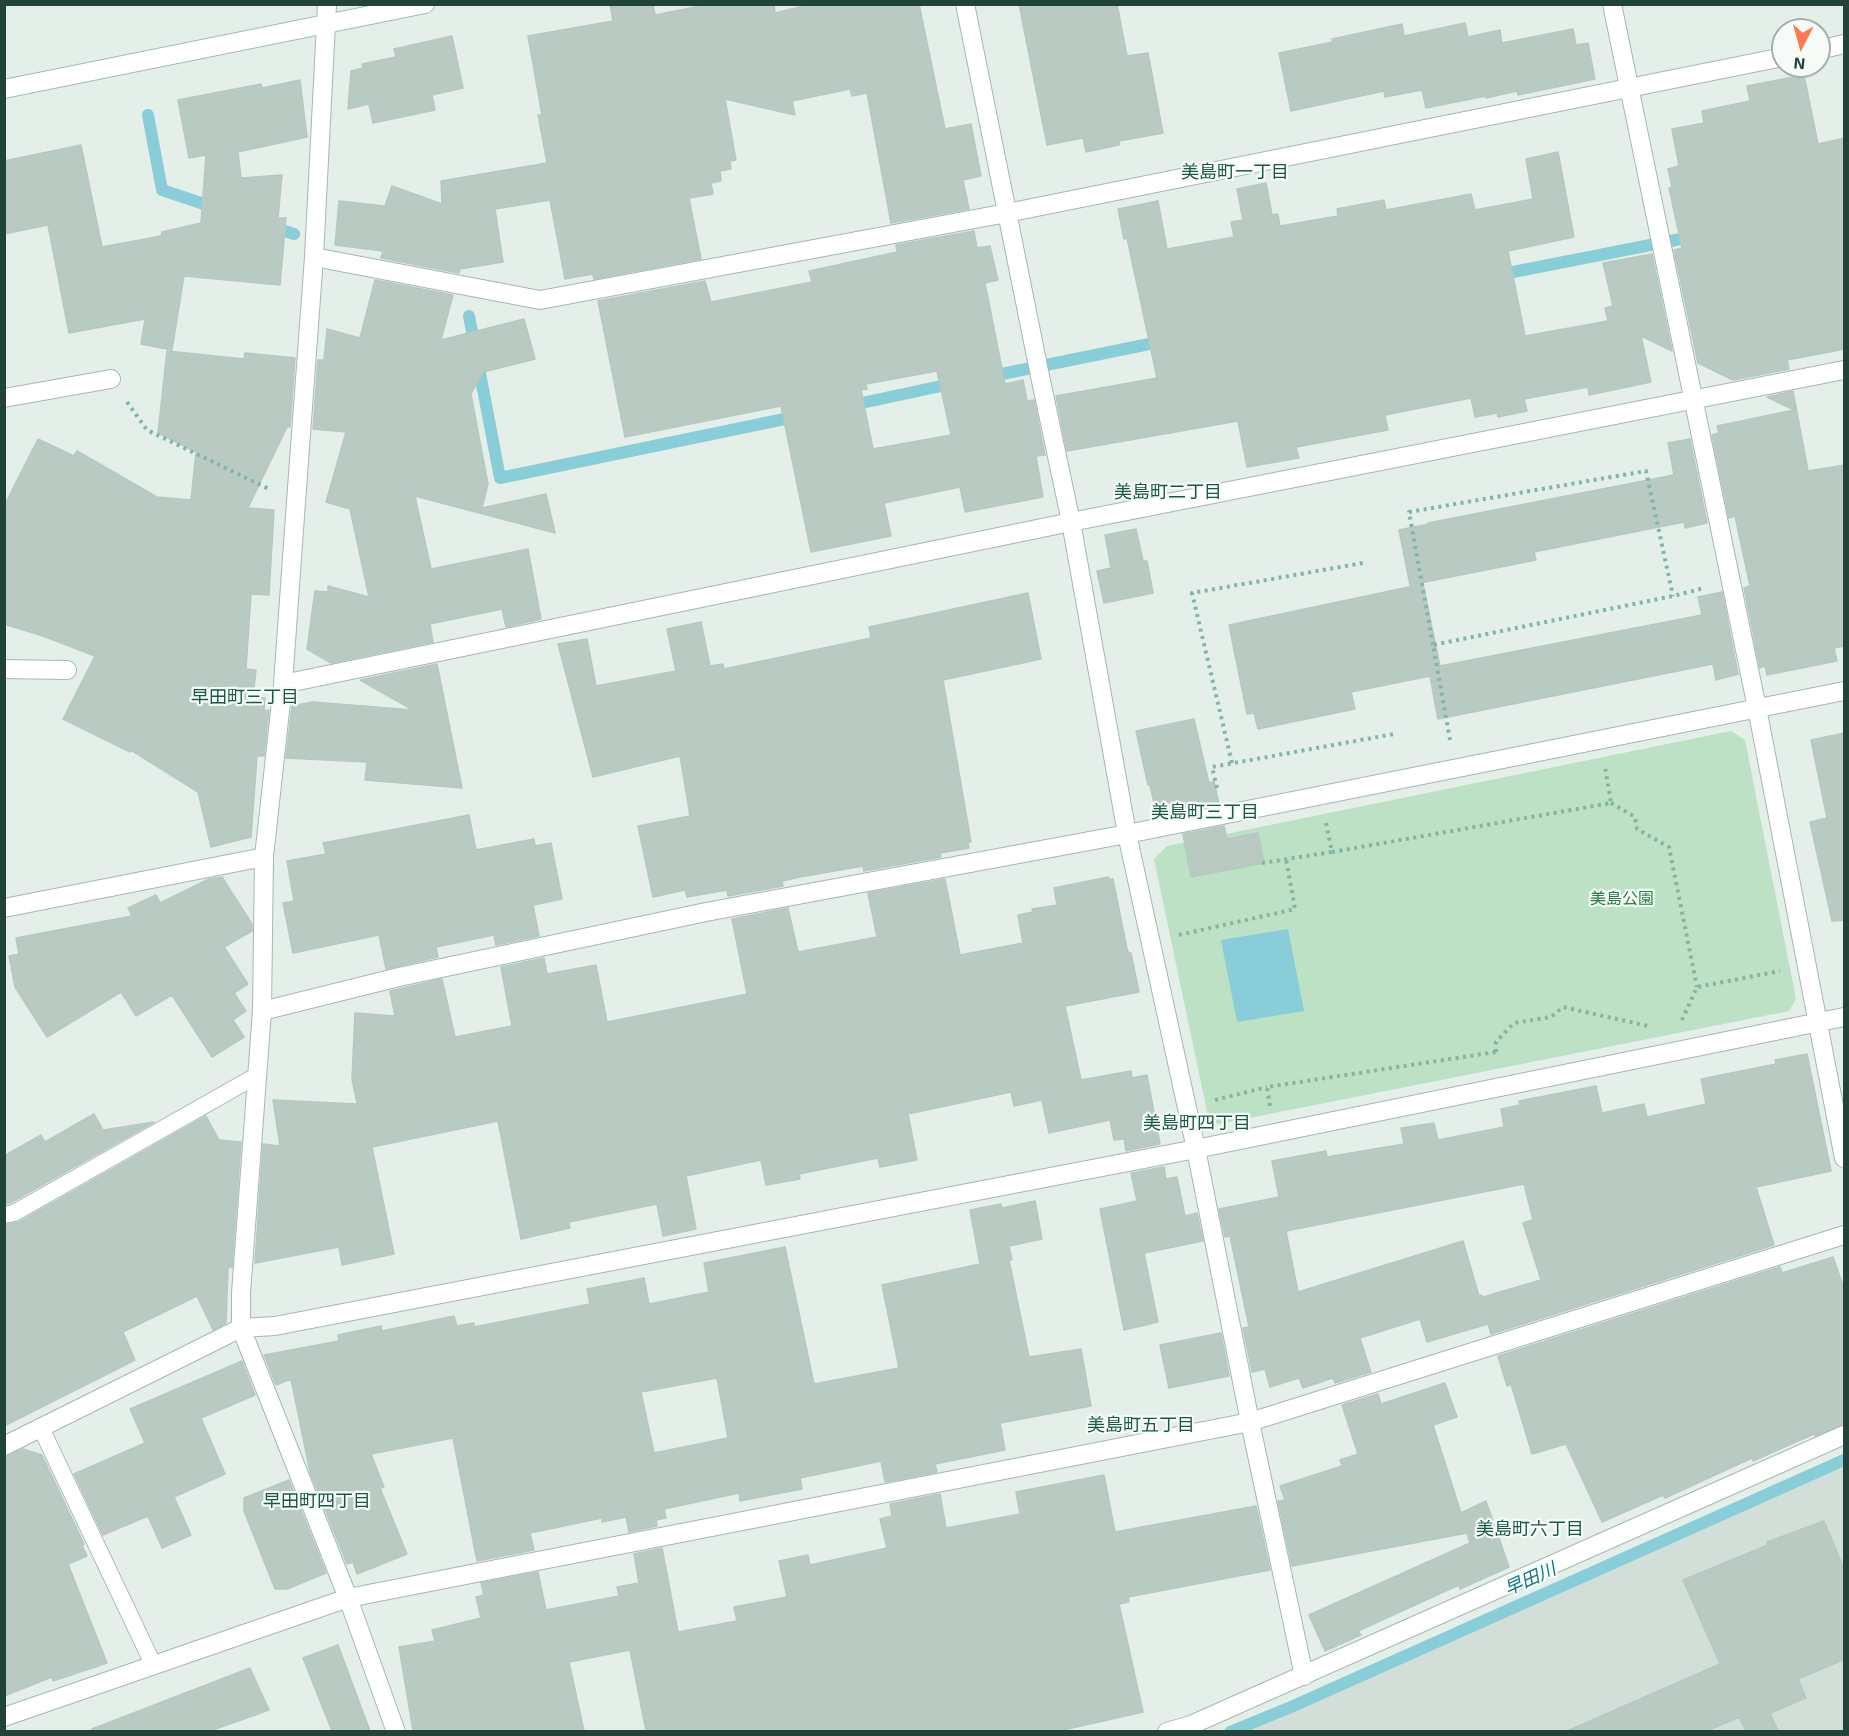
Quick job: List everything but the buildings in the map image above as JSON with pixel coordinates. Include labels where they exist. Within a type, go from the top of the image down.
[{"type":"street","points":[[327,4],[314,257],[283,684],[264,857],[262,1011],[241,1293],[241,1328],[348,1598],[396,1731]]},
{"type":"street","points":[[4,89],[425,4]]},
{"type":"street","points":[[965,4],[1071,522],[1127,834],[1196,1149],[1250,1422],[1304,1676]]},
{"type":"street","points":[[1612,4],[1757,708],[1845,1158]]},
{"type":"street","points":[[314,257],[540,300],[1007,213],[1771,59]]},
{"type":"street","points":[[283,684],[1071,522],[1845,370]]},
{"type":"street","points":[[4,398],[111,379]]},
{"type":"street","points":[[4,669],[67,670]]},
{"type":"street","points":[[262,1011],[399,977],[706,912],[1127,834],[1845,691]]},
{"type":"street","points":[[4,908],[264,857]]},
{"type":"street","points":[[4,1446],[241,1328],[275,1326],[1196,1149],[1845,1017]]},
{"type":"street","points":[[4,1716],[348,1598],[1250,1422],[1845,1235]]},
{"type":"street","points":[[1167,1731],[1191,1725],[1304,1676],[1845,1435]]},
{"type":"lane","points":[[4,1215],[14,1213],[256,1076]]},
{"type":"lane","points":[[41,1428],[153,1664]]},
{"type":"path","points":[[111,379],[147,430],[296,502]]},
{"type":"path","points":[[1455,769],[1409,512],[1646,471],[1673,596]]},
{"type":"path","points":[[1232,763],[1192,593],[1363,563]]},
{"type":"path","points":[[1433,645],[1673,596],[1731,581]]},
{"type":"path","points":[[1224,815],[1212,767],[1394,734]]},
{"type":"path","points":[[1601,740],[1611,803]]},
{"type":"path","points":[[1320,796],[1332,852]]},
{"type":"path","points":[[1262,862],[1332,852],[1611,803],[1635,817],[1637,829],[1669,847],[1697,987],[1683,1020],[1672,1022]]},
{"type":"path","points":[[1176,935],[1295,909],[1286,859]]},
{"type":"path","points":[[1697,987],[1807,965]]},
{"type":"path","points":[[1513,1084],[1514,1073],[1497,1067],[1496,1042],[1514,1023],[1551,1017],[1563,1007],[1649,1026]]},
{"type":"path","points":[[1212,1101],[1267,1087],[1496,1052]]},
{"type":"path","points":[[1267,1087],[1276,1133]]},
{"type":"shaded area","points":[[1844,1467],[1844,1731],[1229,1731]]},
{"type":"green space","name":"美島公園","points":[[1731,731],[1745,740],[1796,999],[1789,1011],[1219,1124],[1209,1121],[1154,859],[1167,846]]},
{"type":"water","points":[[1288,929],[1304,1011],[1237,1022],[1221,940]]},
{"type":"waterway","points":[[148,115],[162,190],[216,208]]},
{"type":"waterway","points":[[269,226],[294,234]]},
{"type":"waterway","points":[[1498,275],[1696,236]]},
{"type":"waterway","points":[[469,316],[500,478],[799,416]]},
{"type":"waterway","points":[[987,377],[1164,341]]},
{"type":"waterway","points":[[848,406],[955,383]]},
{"type":"waterway","name":"早田川","points":[[1230,1732],[1291,1707],[1844,1460]]},
{"type":"district","name":"美島町一丁目","points":[[1235,172]]},
{"type":"district","name":"美島町二丁目","points":[[1168,492]]},
{"type":"district","name":"早田町三丁目","points":[[245,697]]},
{"type":"district","name":"美島町三丁目","points":[[1205,812]]},
{"type":"district","name":"美島町四丁目","points":[[1197,1123]]},
{"type":"district","name":"美島町五丁目","points":[[1141,1425]]},
{"type":"district","name":"早田町四丁目","points":[[317,1501]]},
{"type":"district","name":"美島町六丁目","points":[[1530,1529]]}]
